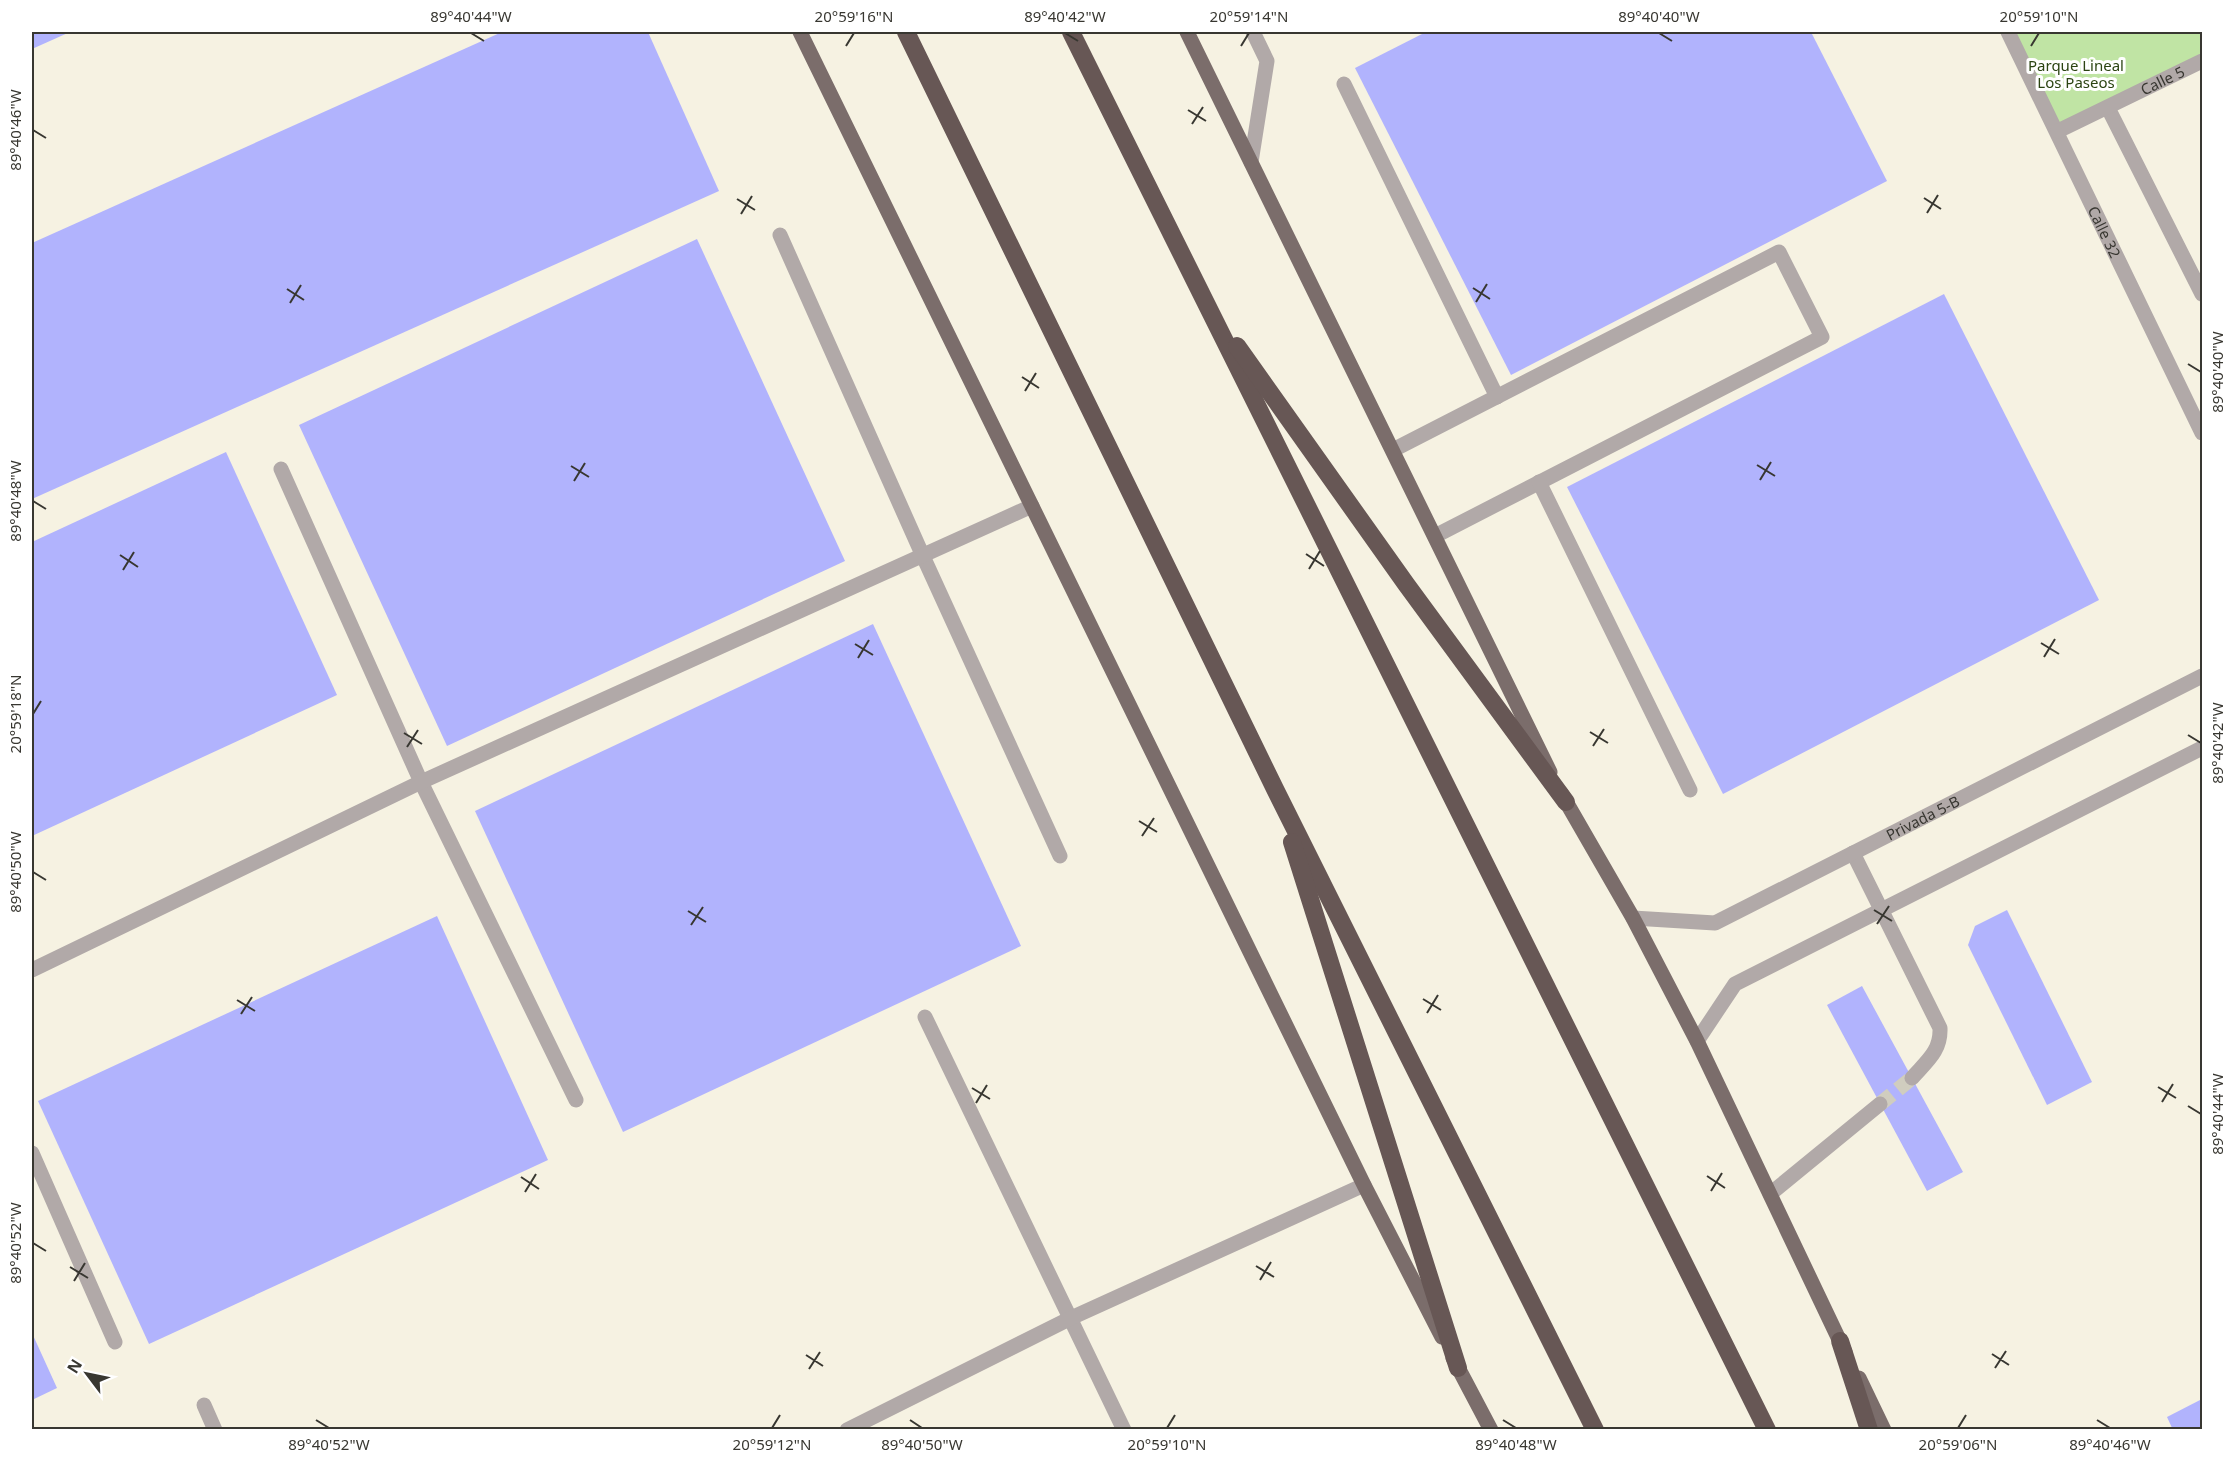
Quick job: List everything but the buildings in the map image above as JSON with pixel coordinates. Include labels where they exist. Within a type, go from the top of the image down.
[{"type":"highway","points":[[906,32],[1275,789],[1595,1430]]},
{"type":"highway","points":[[1071,32],[1767,1430]]},
{"type":"highway","points":[[1203,298],[1333,483],[1566,802]]},
{"type":"highway","points":[[1275,789],[1458,1368]]},
{"type":"highway","points":[[1840,1341],[1869,1430]]},
{"type":"main road","points":[[800,32],[1364,1185],[1491,1430]]},
{"type":"main road","points":[[1187,32],[1566,802],[1633,918],[1697,1041],[1884,1430]]},
{"type":"street","points":[[1251,162],[1267,61],[1253,32]]},
{"type":"street","name":"Calle 32","points":[[2008,32],[2058,131],[2202,433]]},
{"type":"street","name":"Calle 5","points":[[2058,131],[2202,60]]},
{"type":"street","points":[[1344,84],[1497,397]]},
{"type":"street","points":[[2108,108],[2202,294]]},
{"type":"street","points":[[780,235],[1060,856]]},
{"type":"street","points":[[1393,450],[1779,252],[1822,337],[1435,536]]},
{"type":"street","points":[[281,469],[421,782],[576,1100]]},
{"type":"street","points":[[1539,482],[1690,790]]},
{"type":"street","points":[[32,970],[421,782],[1032,506]]},
{"type":"street","name":"Privada 5-B","points":[[1633,918],[1715,922],[2202,676]]},
{"type":"street","points":[[1697,1041],[1735,984],[2202,748]]},
{"type":"street","points":[[1854,853],[1940,1028],[1940,1042],[1931,1057],[1912,1078]]},
{"type":"street","points":[[925,1017],[1124,1430]]},
{"type":"street","points":[[1770,1194],[1880,1104]]},
{"type":"street","points":[[32,1153],[115,1342]]},
{"type":"street","points":[[848,1430],[1071,1318],[1364,1185]]},
{"type":"street","points":[[204,1405],[215,1430]]},
{"type":"green space","name":"Parque Lineal Los Paseos","points":[[2008,32],[2202,32],[2202,53],[2058,131]]},
{"type":"tunnel","points":[[1880,1104],[1912,1078]]}]
